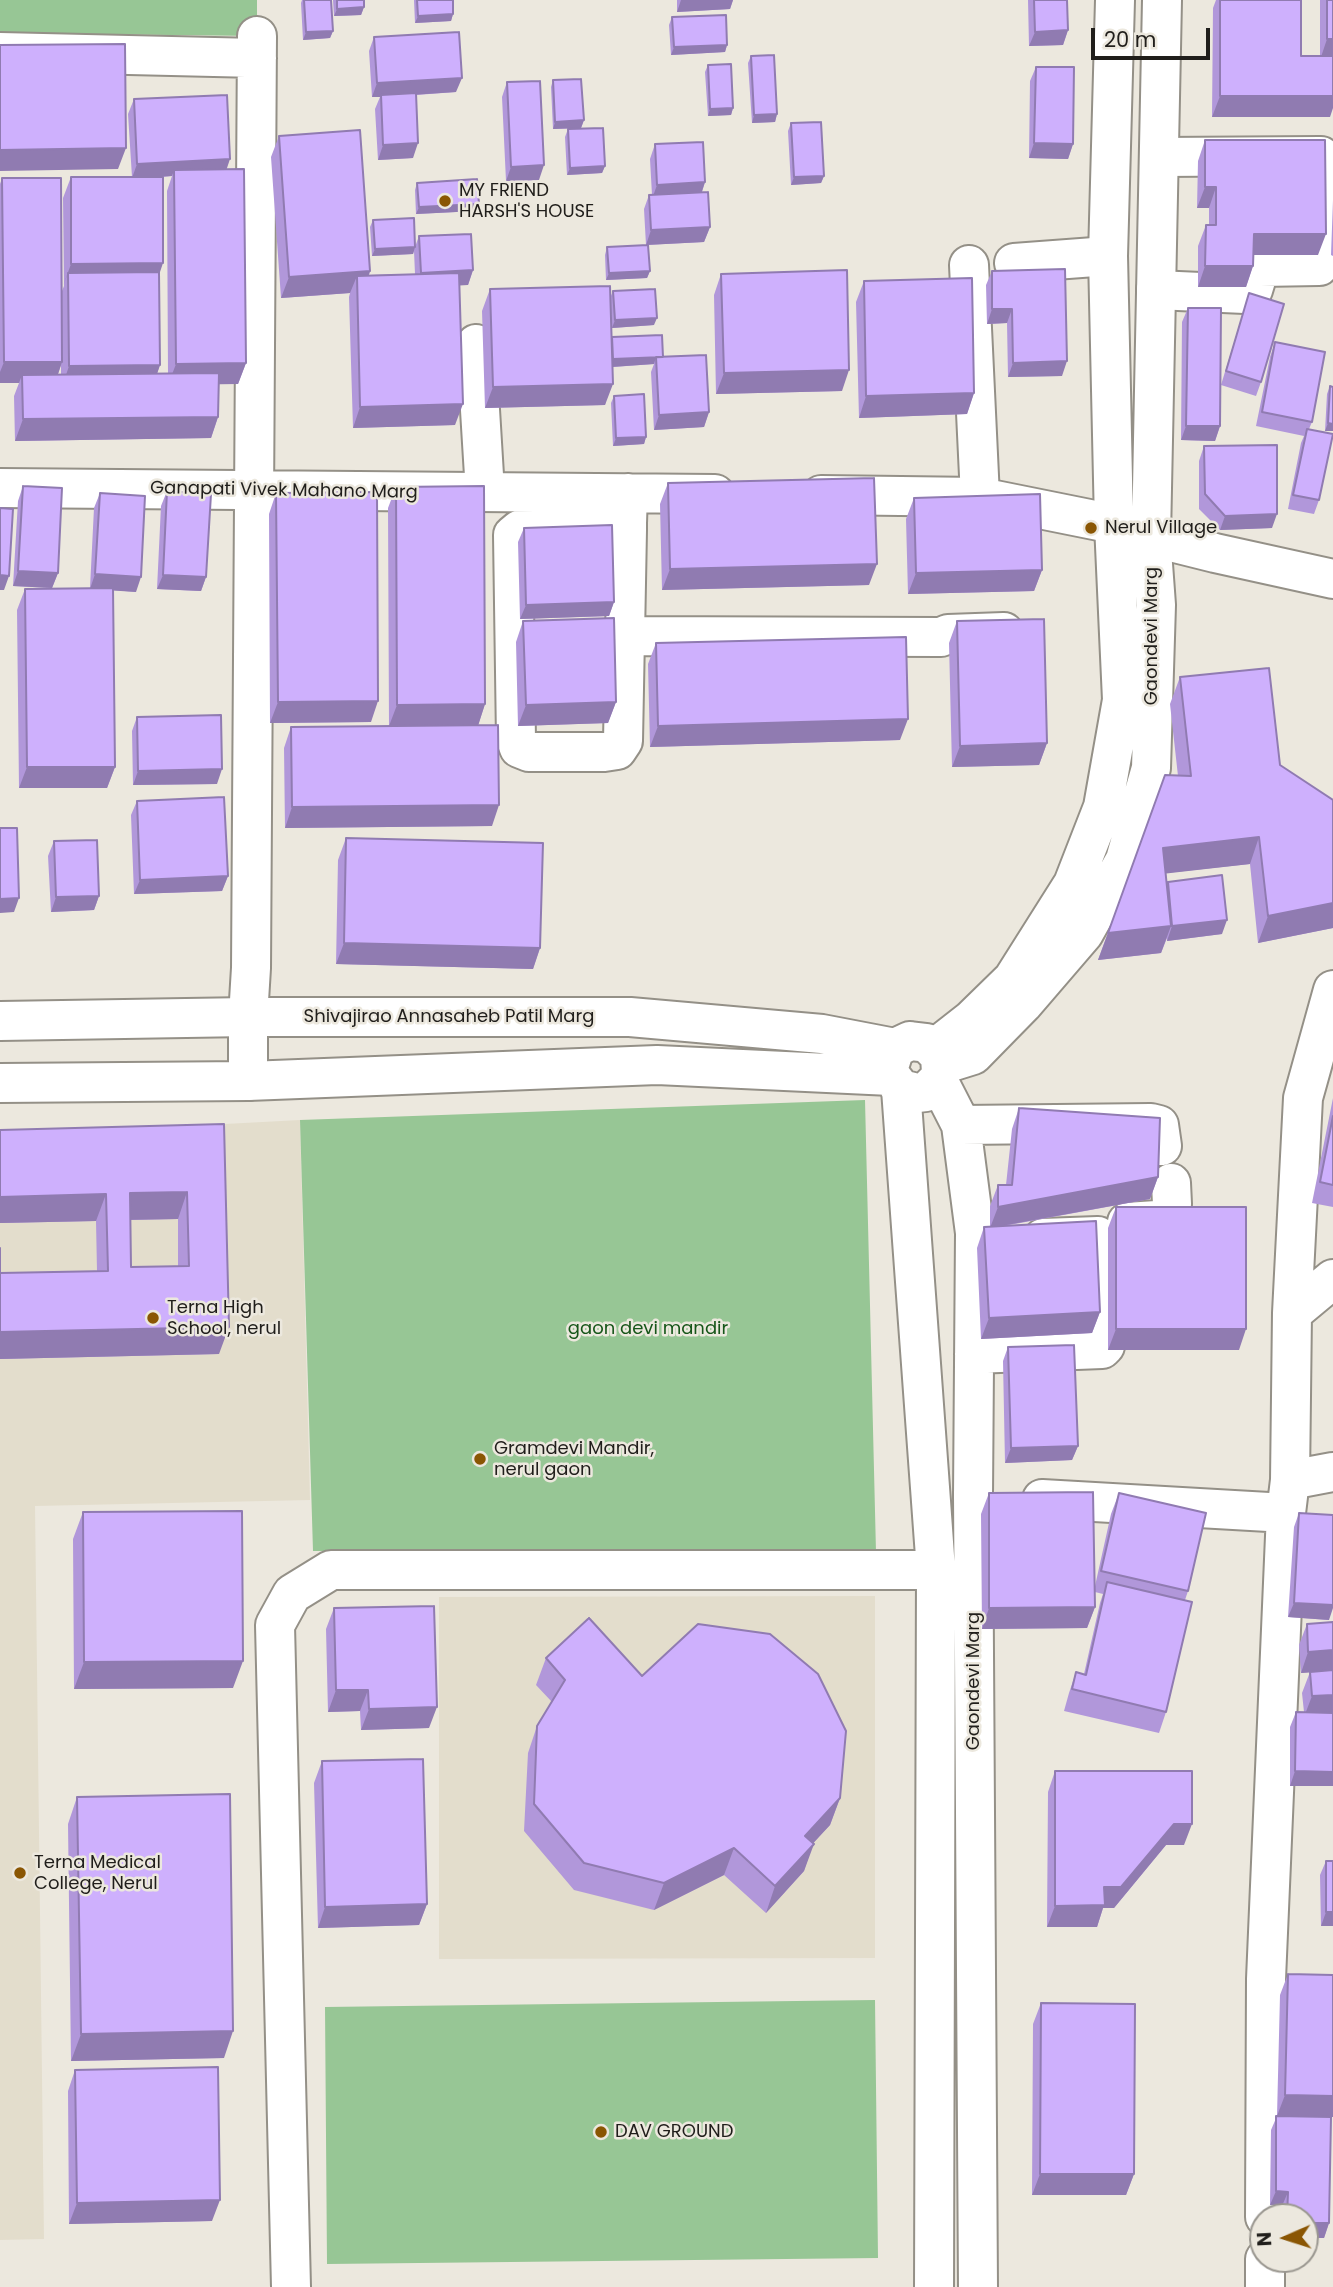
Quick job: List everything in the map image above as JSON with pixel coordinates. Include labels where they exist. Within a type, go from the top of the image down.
[{"type":"street","name":"Gaondevi Marg","points":[[938,1065],[971,1020],[1013,979],[1073,884],[1103,807],[1122,700],[1114,524],[1108,256],[1115,0]]},
{"type":"street","name":"Gaondevi Marg","points":[[938,1065],[973,1055],[1023,1004],[1084,933],[1125,860],[1151,768],[1156,605],[1151,537],[1162,0]]},
{"type":"street","points":[[0,52],[257,47],[248,1082]]},
{"type":"street","points":[[1156,290],[1245,295],[1252,290],[1260,267],[1318,265],[1325,255],[1328,163],[1321,156],[1159,157]]},
{"type":"street","points":[[1014,263],[1108,256]]},
{"type":"street","points":[[969,265],[980,497]]},
{"type":"street","points":[[476,344],[485,492]]},
{"type":"street","name":"Ganapati Vivek Mahano Marg","points":[[0,488],[485,492],[628,512],[750,494]]},
{"type":"street","points":[[790,495],[980,497],[1114,524],[1151,537],[1333,579]]},
{"type":"street","points":[[628,512],[623,741],[617,750],[529,752],[519,748],[516,740],[513,535],[519,530],[628,512]]},
{"type":"street","points":[[625,636],[942,637],[948,634],[1040,630]]},
{"type":"street","points":[[1265,2203],[1266,1979],[1303,1098],[1333,990]]},
{"type":"street","name":"Shivajirao Annasaheb Patil Marg","points":[[0,1021],[248,1017],[630,1017],[822,1034],[896,1071]]},
{"type":"street","points":[[934,2287],[936,1570],[896,1071],[910,1041],[918,1041],[938,1065]]},
{"type":"street","points":[[0,1083],[248,1082],[657,1065],[896,1071]]},
{"type":"street","name":"Gaondevi Marg","points":[[938,1065],[961,1125],[975,1238],[974,1354],[996,1496],[978,2287]]},
{"type":"street","points":[[961,1125],[1151,1123],[1159,1125],[1162,1146]]},
{"type":"street","points":[[975,1238],[1157,1220],[1169,1216],[1172,1204],[1171,1183]]},
{"type":"street","points":[[974,1354],[1094,1350],[1105,1346],[1102,1240],[1098,1236],[975,1238]]},
{"type":"street","points":[[1292,1313],[1333,1279]]},
{"type":"street","points":[[1292,1313],[1333,1318]]},
{"type":"street","points":[[996,1496],[1288,1496],[1333,1472]]},
{"type":"street","points":[[291,2287],[275,1625],[292,1594],[331,1570],[936,1570]]},
{"type":"street","points":[[1266,1979],[1306,1979]]},
{"type":"shaded area","name":"Terna High School, nerul","points":[[300,1120],[310,1500],[35,1506],[44,2239],[0,2240],[0,1136]]},
{"type":"shaded area","points":[[875,1596],[875,1958],[439,1959],[439,1597]]},
{"type":"green space","points":[[0,0],[257,0],[257,36],[0,33]]},
{"type":"green space","name":"gaon devi mandir","points":[[865,1100],[876,1552],[313,1551],[300,1120]]},
{"type":"green space","name":"DAV GROUND","points":[[875,2000],[878,2258],[327,2264],[325,2007]]},
{"type":"building","points":[[304,0],[331,0],[333,31],[306,32]]},
{"type":"building","points":[[337,0],[364,0],[364,7],[337,9]]},
{"type":"building","points":[[417,0],[453,0],[453,14],[418,16]]},
{"type":"building","points":[[1034,0],[1067,0],[1068,30],[1035,32]]},
{"type":"building","points":[[1220,0],[1301,0],[1301,56],[1333,56],[1333,96],[1220,96]]},
{"type":"building","points":[[1327,0],[1333,0],[1333,39],[1327,39]]},
{"type":"building","points":[[726,15],[727,45],[674,47],[672,17]]},
{"type":"building","points":[[459,32],[462,78],[377,83],[374,37]]},
{"type":"building","points":[[125,44],[126,148],[0,150],[0,45]]},
{"type":"building","points":[[774,55],[777,114],[754,115],[751,56]]},
{"type":"building","points":[[731,64],[733,108],[710,109],[708,65]]},
{"type":"building","points":[[1036,67],[1074,67],[1073,144],[1034,143]]},
{"type":"building","points":[[581,79],[584,120],[555,122],[553,80]]},
{"type":"building","points":[[540,81],[544,165],[511,167],[507,82]]},
{"type":"building","points":[[416,93],[418,143],[383,145],[381,95]]},
{"type":"building","points":[[227,95],[230,159],[137,164],[134,99]]},
{"type":"building","points":[[821,122],[824,176],[794,177],[791,123]]},
{"type":"building","points":[[603,128],[605,166],[570,168],[568,129]]},
{"type":"building","points":[[360,130],[370,271],[289,277],[279,136]]},
{"type":"building","points":[[1205,140],[1325,140],[1326,234],[1254,234],[1253,266],[1205,266],[1206,225],[1216,225],[1216,187],[1205,187]]},
{"type":"building","points":[[703,142],[705,182],[657,185],[655,144]]},
{"type":"building","points":[[244,169],[246,363],[176,364],[174,170]]},
{"type":"building","points":[[71,177],[163,177],[163,263],[71,264]]},
{"type":"building","points":[[2,178],[61,178],[62,362],[4,362]]},
{"type":"building","name":"MY FRIEND HARSH'S HOUSE","points":[[477,179],[479,204],[419,207],[417,183]]},
{"type":"building","points":[[708,192],[710,227],[651,230],[649,195]]},
{"type":"building","points":[[414,218],[415,247],[375,249],[373,220]]},
{"type":"building","points":[[471,234],[473,270],[421,273],[419,236]]},
{"type":"building","points":[[648,245],[650,271],[609,273],[607,247]]},
{"type":"building","points":[[1065,269],[1067,361],[1013,363],[1012,309],[992,309],[992,271]]},
{"type":"building","points":[[847,270],[849,370],[724,373],[721,274]]},
{"type":"building","points":[[159,272],[160,365],[69,366],[68,273]]},
{"type":"building","points":[[459,273],[463,404],[360,407],[357,276]]},
{"type":"building","points":[[972,278],[974,393],[866,396],[864,281]]},
{"type":"building","points":[[610,286],[613,384],[493,387],[490,289]]},
{"type":"building","points":[[655,289],[657,318],[615,320],[613,291]]},
{"type":"building","points":[[1249,293],[1284,304],[1261,382],[1226,371]]},
{"type":"building","points":[[1188,308],[1221,308],[1220,426],[1186,426]]},
{"type":"building","points":[[662,335],[663,357],[613,359],[612,337]]},
{"type":"building","points":[[1275,342],[1325,352],[1312,422],[1262,412]]},
{"type":"building","points":[[706,355],[709,412],[659,415],[656,357]]},
{"type":"building","points":[[219,373],[218,417],[23,419],[22,375]]},
{"type":"building","points":[[1330,386],[1333,387],[1333,424],[1328,423]]},
{"type":"building","points":[[644,394],[646,437],[616,438],[614,396]]},
{"type":"building","points":[[1307,429],[1333,434],[1319,500],[1293,495]]},
{"type":"building","points":[[1277,445],[1277,514],[1225,516],[1205,494],[1204,446]]},
{"type":"building","points":[[874,478],[877,564],[670,569],[668,483]]},
{"type":"building","points":[[23,486],[62,488],[58,573],[18,571]]},
{"type":"building","points":[[484,486],[485,704],[397,705],[396,487]]},
{"type":"building","points":[[167,491],[211,494],[206,577],[163,575]]},
{"type":"building","points":[[377,492],[378,701],[278,702],[276,493]]},
{"type":"building","points":[[100,493],[145,496],[141,577],[95,574]]},
{"type":"building","points":[[1040,494],[1042,570],[916,573],[914,498]]},
{"type":"building","points":[[0,508],[13,509],[9,576],[0,575]]},
{"type":"building","points":[[612,525],[614,602],[526,605],[524,528]]},
{"type":"building","points":[[113,588],[115,767],[27,767],[25,589]]},
{"type":"building","points":[[614,618],[616,702],[526,705],[523,621]]},
{"type":"building","points":[[1044,619],[1047,743],[960,746],[957,621]]},
{"type":"building","points":[[906,637],[908,719],[658,726],[656,643]]},
{"type":"building","points":[[1269,668],[1280,765],[1333,800],[1333,903],[1268,916],[1259,837],[1163,848],[1171,926],[1108,933],[1165,775],[1191,776],[1180,677]]},
{"type":"building","points":[[221,715],[222,769],[138,771],[137,717]]},
{"type":"building","points":[[498,725],[499,805],[292,807],[291,727]]},
{"type":"building","points":[[224,797],[228,876],[140,880],[137,801]]},
{"type":"building","points":[[0,828],[17,828],[19,898],[0,899]]},
{"type":"building","points":[[346,838],[543,843],[540,948],[344,943]]},
{"type":"building","points":[[97,840],[99,896],[56,897],[54,841]]},
{"type":"building","points":[[1222,875],[1227,920],[1172,926],[1168,882]]},
{"type":"building","points":[[1019,1108],[1160,1118],[1158,1177],[998,1207],[998,1185],[1012,1185]]},
{"type":"building","points":[[1333,1116],[1333,1185],[1320,1182]]},
{"type":"building","points":[[224,1124],[229,1327],[0,1332],[0,1273],[108,1271],[106,1194],[0,1197],[0,1130]],"holes":[[[187,1192],[189,1266],[131,1267],[130,1193]]]},
{"type":"building","points":[[1116,1207],[1246,1207],[1246,1329],[1116,1329]]},
{"type":"building","points":[[1096,1221],[1100,1312],[989,1318],[984,1227]]},
{"type":"building","points":[[1074,1345],[1078,1446],[1011,1448],[1008,1347]]},
{"type":"building","points":[[1093,1492],[1095,1607],[989,1608],[989,1493]]},
{"type":"building","points":[[1119,1493],[1206,1513],[1188,1591],[1101,1571]]},
{"type":"building","points":[[242,1511],[243,1661],[84,1662],[83,1512]]},
{"type":"building","points":[[1299,1513],[1333,1515],[1333,1605],[1294,1603]]},
{"type":"building","points":[[1107,1582],[1192,1602],[1166,1712],[1072,1689],[1076,1672],[1086,1675]]},
{"type":"building","points":[[434,1606],[437,1707],[369,1709],[368,1690],[336,1690],[334,1608]]},
{"type":"building","points":[[589,1618],[642,1676],[698,1624],[770,1634],[818,1674],[846,1731],[840,1798],[805,1836],[814,1844],[775,1886],[734,1848],[664,1883],[584,1863],[534,1804],[537,1726],[565,1680],[546,1658]]},
{"type":"building","points":[[1333,1622],[1333,1650],[1308,1652],[1307,1624]]},
{"type":"building","points":[[1333,1670],[1333,1695],[1312,1696],[1310,1672]]},
{"type":"building","points":[[1296,1712],[1333,1713],[1333,1772],[1295,1771]]},
{"type":"building","points":[[423,1759],[427,1904],[325,1907],[322,1761]]},
{"type":"building","points":[[1055,1771],[1192,1771],[1192,1824],[1174,1824],[1121,1887],[1104,1887],[1105,1905],[1055,1906]]},
{"type":"building","points":[[230,1794],[233,2031],[81,2034],[77,1797]]},
{"type":"building","points":[[1326,1861],[1333,1861],[1333,1912],[1326,1912]]},
{"type":"building","points":[[1288,1974],[1333,1975],[1333,2096],[1285,2095]]},
{"type":"building","points":[[1041,2003],[1135,2004],[1134,2174],[1040,2174]]},
{"type":"building","points":[[218,2067],[220,2200],[77,2203],[75,2070]]},
{"type":"building","points":[[1276,2116],[1331,2117],[1329,2223],[1319,2223],[1319,2203],[1288,2203],[1288,2192],[1276,2191]]},
{"type":"place","name":"MY FRIEND HARSH'S HOUSE","points":[[445,201]]},
{"type":"place","name":"Nerul Village","points":[[1091,528]]},
{"type":"place","name":"Terna High School, nerul","points":[[153,1318]]},
{"type":"place","name":"Gramdevi Mandir, nerul gaon","points":[[480,1459]]},
{"type":"place","name":"Terna Medical College, Nerul","points":[[20,1873]]},
{"type":"place","name":"DAV GROUND","points":[[601,2132]]}]
